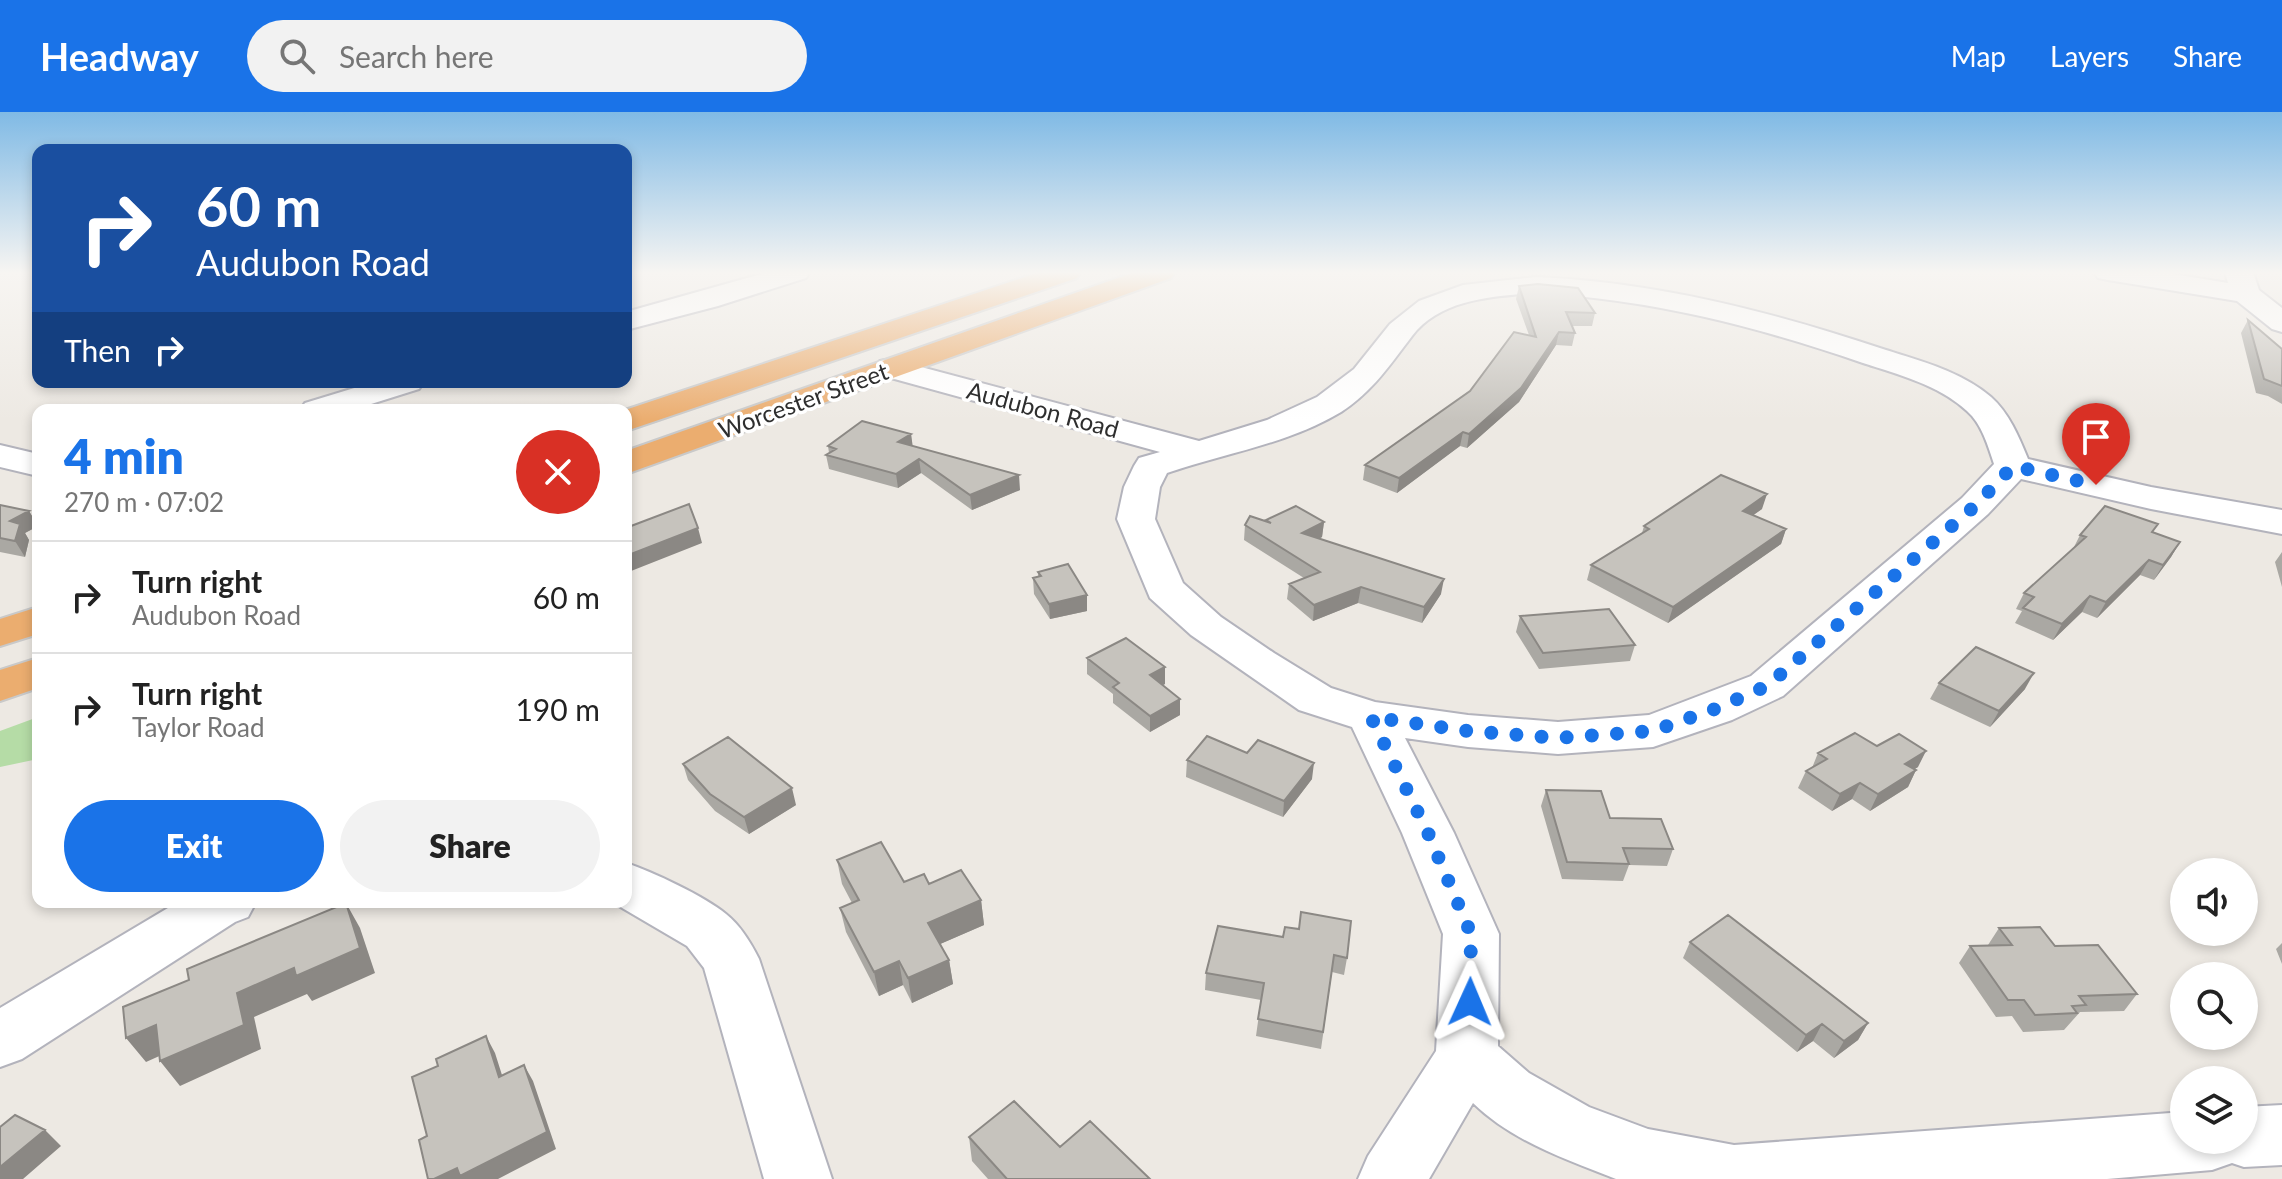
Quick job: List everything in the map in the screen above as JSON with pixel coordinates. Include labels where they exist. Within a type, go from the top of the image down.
[{"type":"highway","name":"Worcester Street","points":[[632,439],[937,322]]},
{"type":"highway","name":"Worcester Street","points":[[632,439],[855,381],[1021,322]]},
{"type":"highway","points":[[0,633],[32,622]]},
{"type":"highway","points":[[0,686],[32,674]]},
{"type":"street","points":[[1410,322],[1358,384],[1323,408],[1269,430],[1194,450],[1152,466],[1142,487],[1136,519],[1165,589],[1206,626],[1315,699],[1371,717],[1468,731],[1558,738],[1653,731],[1715,709],[1767,686],[1975,506],[2013,466]]},
{"type":"street","points":[[1754,322],[1900,365],[1969,396],[1995,420],[2013,466]]},
{"type":"street","name":"Audubon Road","points":[[891,368],[1194,450]]},
{"type":"street","name":"Audubon Road","points":[[855,381],[1152,466]]},
{"type":"street","points":[[336,404],[388,388]]},
{"type":"street","points":[[0,456],[32,464]]},
{"type":"street","points":[[2013,466],[2151,498],[2282,522]]},
{"type":"street","points":[[1371,717],[1428,833],[1471,934],[1467,1057],[1392,1179]]},
{"type":"street","points":[[632,887],[707,930],[730,959],[798,1179]]},
{"type":"street","points":[[0,1040],[213,908]]},
{"type":"street","points":[[1467,1057],[1506,1093],[1568,1130],[1648,1160],[1734,1178],[2170,1143]]},
{"type":"street","points":[[2258,1136],[2282,1135]]},
{"type":"green space","points":[[32,719],[32,760],[0,767],[0,731]]},
{"type":"building","points":[[1531,322],[1570,322],[1575,333],[1559,332],[1521,388],[1469,434],[1463,432],[1399,478],[1365,465],[1470,391],[1514,332],[1536,337]]},
{"type":"building","points":[[2248,322],[2282,349],[2282,386],[2264,379]]},
{"type":"building","points":[[862,421],[911,434],[898,442],[1019,475],[970,495],[919,459],[896,474],[826,455],[836,449],[828,446]]},
{"type":"building","points":[[1721,475],[1767,494],[1743,511],[1786,529],[1673,607],[1591,565],[1649,529],[1644,526]]},
{"type":"building","points":[[689,504],[698,528],[632,554],[632,526]]},
{"type":"building","points":[[0,505],[29,511],[10,521],[20,524],[15,541],[0,538]]},
{"type":"building","points":[[1296,506],[1324,522],[1302,533],[1444,579],[1424,607],[1361,587],[1314,605],[1289,584],[1320,572],[1245,525],[1250,516],[1271,523],[1266,520]]},
{"type":"building","points":[[2105,506],[2158,524],[2152,532],[2180,542],[2163,565],[2149,560],[2106,602],[2090,596],[2062,624],[2023,608],[2034,597],[2024,593],[2086,537],[2080,535]]},
{"type":"building","points":[[1068,564],[1087,595],[1049,604],[1033,578],[1041,576],[1038,572]]},
{"type":"building","points":[[1609,609],[1635,645],[1543,653],[1520,616]]},
{"type":"building","points":[[1126,638],[1165,667],[1150,675],[1180,699],[1150,716],[1113,687],[1119,683],[1087,658]]},
{"type":"building","points":[[1976,647],[2034,673],[1999,711],[1939,683]]},
{"type":"building","points":[[1855,733],[1877,746],[1899,734],[1926,751],[1905,764],[1916,770],[1878,794],[1860,783],[1840,794],[1806,771],[1827,759],[1818,753]]},
{"type":"building","points":[[1207,736],[1247,753],[1258,740],[1314,763],[1284,801],[1187,760]]},
{"type":"building","points":[[728,737],[792,788],[744,817],[710,794],[683,764]]},
{"type":"building","points":[[1546,790],[1601,791],[1610,818],[1661,819],[1673,849],[1623,848],[1629,864],[1567,862]]},
{"type":"building","points":[[881,842],[904,882],[924,874],[929,884],[961,870],[981,900],[928,923],[949,960],[908,978],[899,961],[874,972],[840,908],[859,900],[837,860]]},
{"type":"building","points":[[334,908],[348,908],[360,948],[296,976],[294,968],[237,993],[244,1025],[160,1061],[156,1025],[126,1038],[123,1007],[189,980],[187,969]]},
{"type":"building","points":[[1301,912],[1351,921],[1347,958],[1334,955],[1323,1032],[1258,1019],[1264,983],[1206,973],[1218,926],[1283,937],[1285,927],[1299,929]]},
{"type":"building","points":[[1728,915],[1868,1023],[1844,1041],[1822,1024],[1806,1035],[1690,942]]},
{"type":"building","points":[[2040,927],[2055,946],[2098,945],[2137,994],[2079,996],[2086,1005],[2072,1006],[2077,1013],[2035,1015],[2024,1000],[2008,1000],[1970,946],[2012,945],[1999,928]]},
{"type":"building","points":[[486,1036],[499,1077],[524,1065],[547,1132],[460,1176],[457,1168],[428,1179],[419,1140],[427,1136],[412,1077],[438,1066],[436,1059]]},
{"type":"building","points":[[1014,1101],[1060,1147],[1090,1121],[1150,1179],[1007,1179],[969,1137]]},
{"type":"building","points":[[15,1115],[45,1130],[0,1167],[0,1127]]},
{"type":"route","points":[[1470,1002],[1471,934],[1428,833],[1371,717],[1468,731],[1558,738],[1653,731],[1767,686],[1975,506],[2013,466],[2096,485]]}]
